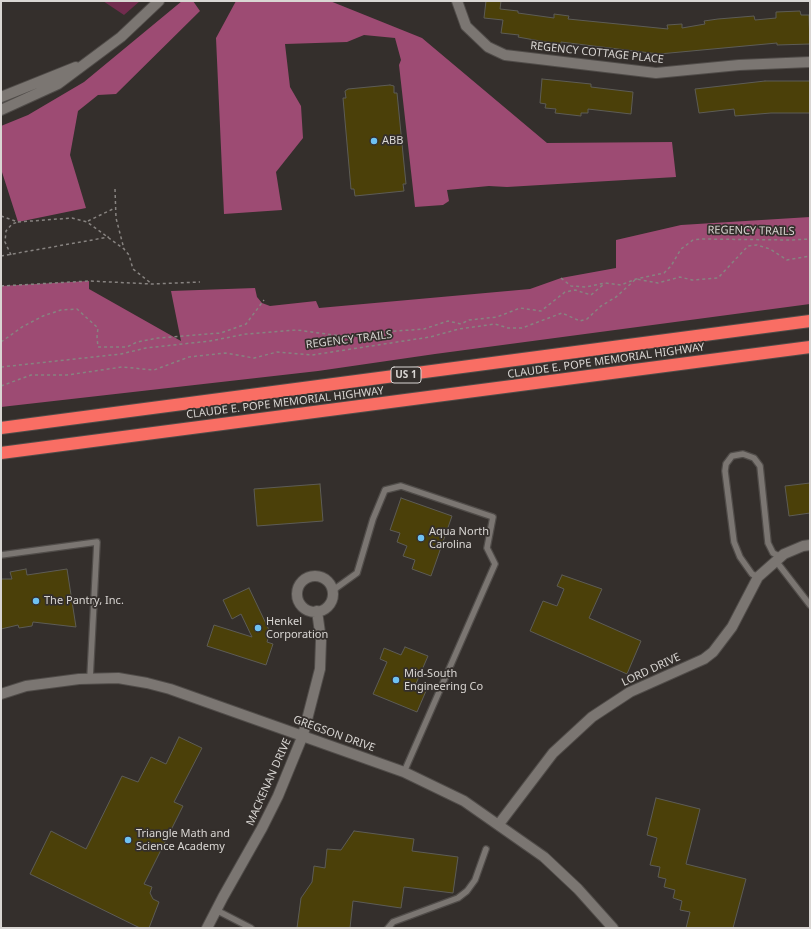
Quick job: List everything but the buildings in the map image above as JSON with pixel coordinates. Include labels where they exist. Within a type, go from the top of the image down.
[{"type":"highway","name":"CLAUDE E. POPE MEMORIAL HIGHWAY","points":[[1,428],[810,322]]},
{"type":"highway","name":"CLAUDE E. POPE MEMORIAL HIGHWAY","points":[[1,453],[810,347]]},
{"type":"street","points":[[1,110],[58,84],[121,37],[158,1]]},
{"type":"street","name":"REGENCY COTTAGE PLACE","points":[[457,1],[466,26],[488,47],[505,56],[656,73],[739,65],[810,62]]},
{"type":"street","points":[[1,97],[85,64]]},
{"type":"street","name":"LORD DRIVE","points":[[499,824],[553,753],[592,718],[630,692],[704,659],[713,652],[732,627],[758,577],[778,559],[803,546],[810,545]]},
{"type":"street","points":[[312,576],[317,576],[327,581],[332,591],[331,602],[327,606],[317,611],[311,611],[301,605],[297,593],[301,582],[312,576]]},
{"type":"street","name":"MACKENAN DRIVE","points":[[211,927],[216,910],[262,828],[278,796],[302,735],[320,669],[321,640],[317,611]]},
{"type":"street","name":"GREGSON DRIVE","points":[[1,694],[41,684],[90,678],[118,678],[170,689],[404,772],[464,801],[499,824],[544,857],[578,889],[613,928]]},
{"type":"lane","points":[[758,577],[752,574],[740,557],[734,542],[725,471],[726,464],[732,456],[743,454],[754,458],[760,466],[768,543],[773,553],[810,604]]},
{"type":"lane","points":[[332,591],[357,573],[373,519],[385,490],[401,486],[493,517],[487,548],[495,564],[404,772]]},
{"type":"lane","points":[[1,555],[97,542],[90,678]]},
{"type":"lane","points":[[388,928],[393,922],[458,898],[467,892],[475,880],[486,849]]},
{"type":"lane","points":[[216,910],[251,928]]},
{"type":"path","points":[[115,189],[115,208],[124,249]]},
{"type":"path","points":[[87,222],[115,208]]},
{"type":"path","points":[[1,216],[18,222]]},
{"type":"path","points":[[11,254],[5,242],[6,231],[12,224],[18,222],[72,218],[87,222],[124,249],[129,255],[133,269],[152,284]]},
{"type":"path","points":[[1,256],[109,237]]},
{"type":"path","name":"REGENCY TRAILS","points":[[561,278],[571,286],[586,287],[606,283],[621,285],[636,279],[664,273],[671,266],[681,249],[693,240],[707,238],[736,240],[810,239]]},
{"type":"path","name":"REGENCY TRAILS","points":[[636,279],[658,283],[680,277],[692,280],[718,278],[748,246],[757,245],[770,249],[786,260],[810,256]]},
{"type":"path","name":"REGENCY TRAILS","points":[[1,386],[31,375],[67,375],[122,367],[154,370],[189,357],[225,353],[254,358],[277,352],[312,356],[430,337],[459,329],[495,324],[508,328],[522,328],[562,313],[580,321],[587,319],[601,306],[616,297],[636,279]]},
{"type":"path","points":[[1,286],[89,281],[152,284],[200,282]]},
{"type":"path","name":"REGENCY TRAILS","points":[[1,367],[121,354],[146,348],[210,341],[246,334],[297,330],[348,337],[369,333],[424,329],[448,321],[461,324],[469,320],[496,317],[520,308],[541,311],[565,292],[575,290],[591,295],[606,283]]},
{"type":"path","points":[[1,342],[22,327],[43,316],[61,310],[77,309],[98,328],[98,347],[127,347],[137,342],[158,338],[221,333],[246,324],[264,300]]},
{"type":"shaded area","points":[[103,1],[140,1],[124,15]]},
{"type":"shaded area","points":[[182,1],[193,1],[200,11],[116,94],[98,95],[78,111],[70,155],[86,208],[18,222],[1,169],[1,126],[28,115],[84,82]]},
{"type":"shaded area","points":[[236,1],[330,1],[422,38],[547,143],[672,142],[676,177],[507,187],[489,186],[447,190],[449,201],[443,205],[415,207],[399,65],[401,60],[395,38],[364,35],[347,42],[285,44],[290,87],[301,106],[303,138],[276,172],[282,210],[224,214],[216,38]]},
{"type":"shaded area","points":[[810,217],[810,304],[318,371],[1,407],[1,286],[89,281],[89,289],[181,341],[171,291],[255,288],[257,297],[262,303],[270,306],[316,301],[319,308],[530,289],[561,278],[616,268],[616,240],[681,225]]},
{"type":"place","name":"ABB","points":[[374,141]]},
{"type":"place","name":"Aqua North Carolina","points":[[421,538]]},
{"type":"place","name":"The Pantry, Inc.","points":[[36,601]]},
{"type":"place","name":"Henkel Corporation","points":[[258,628]]},
{"type":"place","name":"Mid-South Engineering Co","points":[[396,680]]},
{"type":"place","name":"Triangle Math and Science Academy","points":[[128,840]]}]
